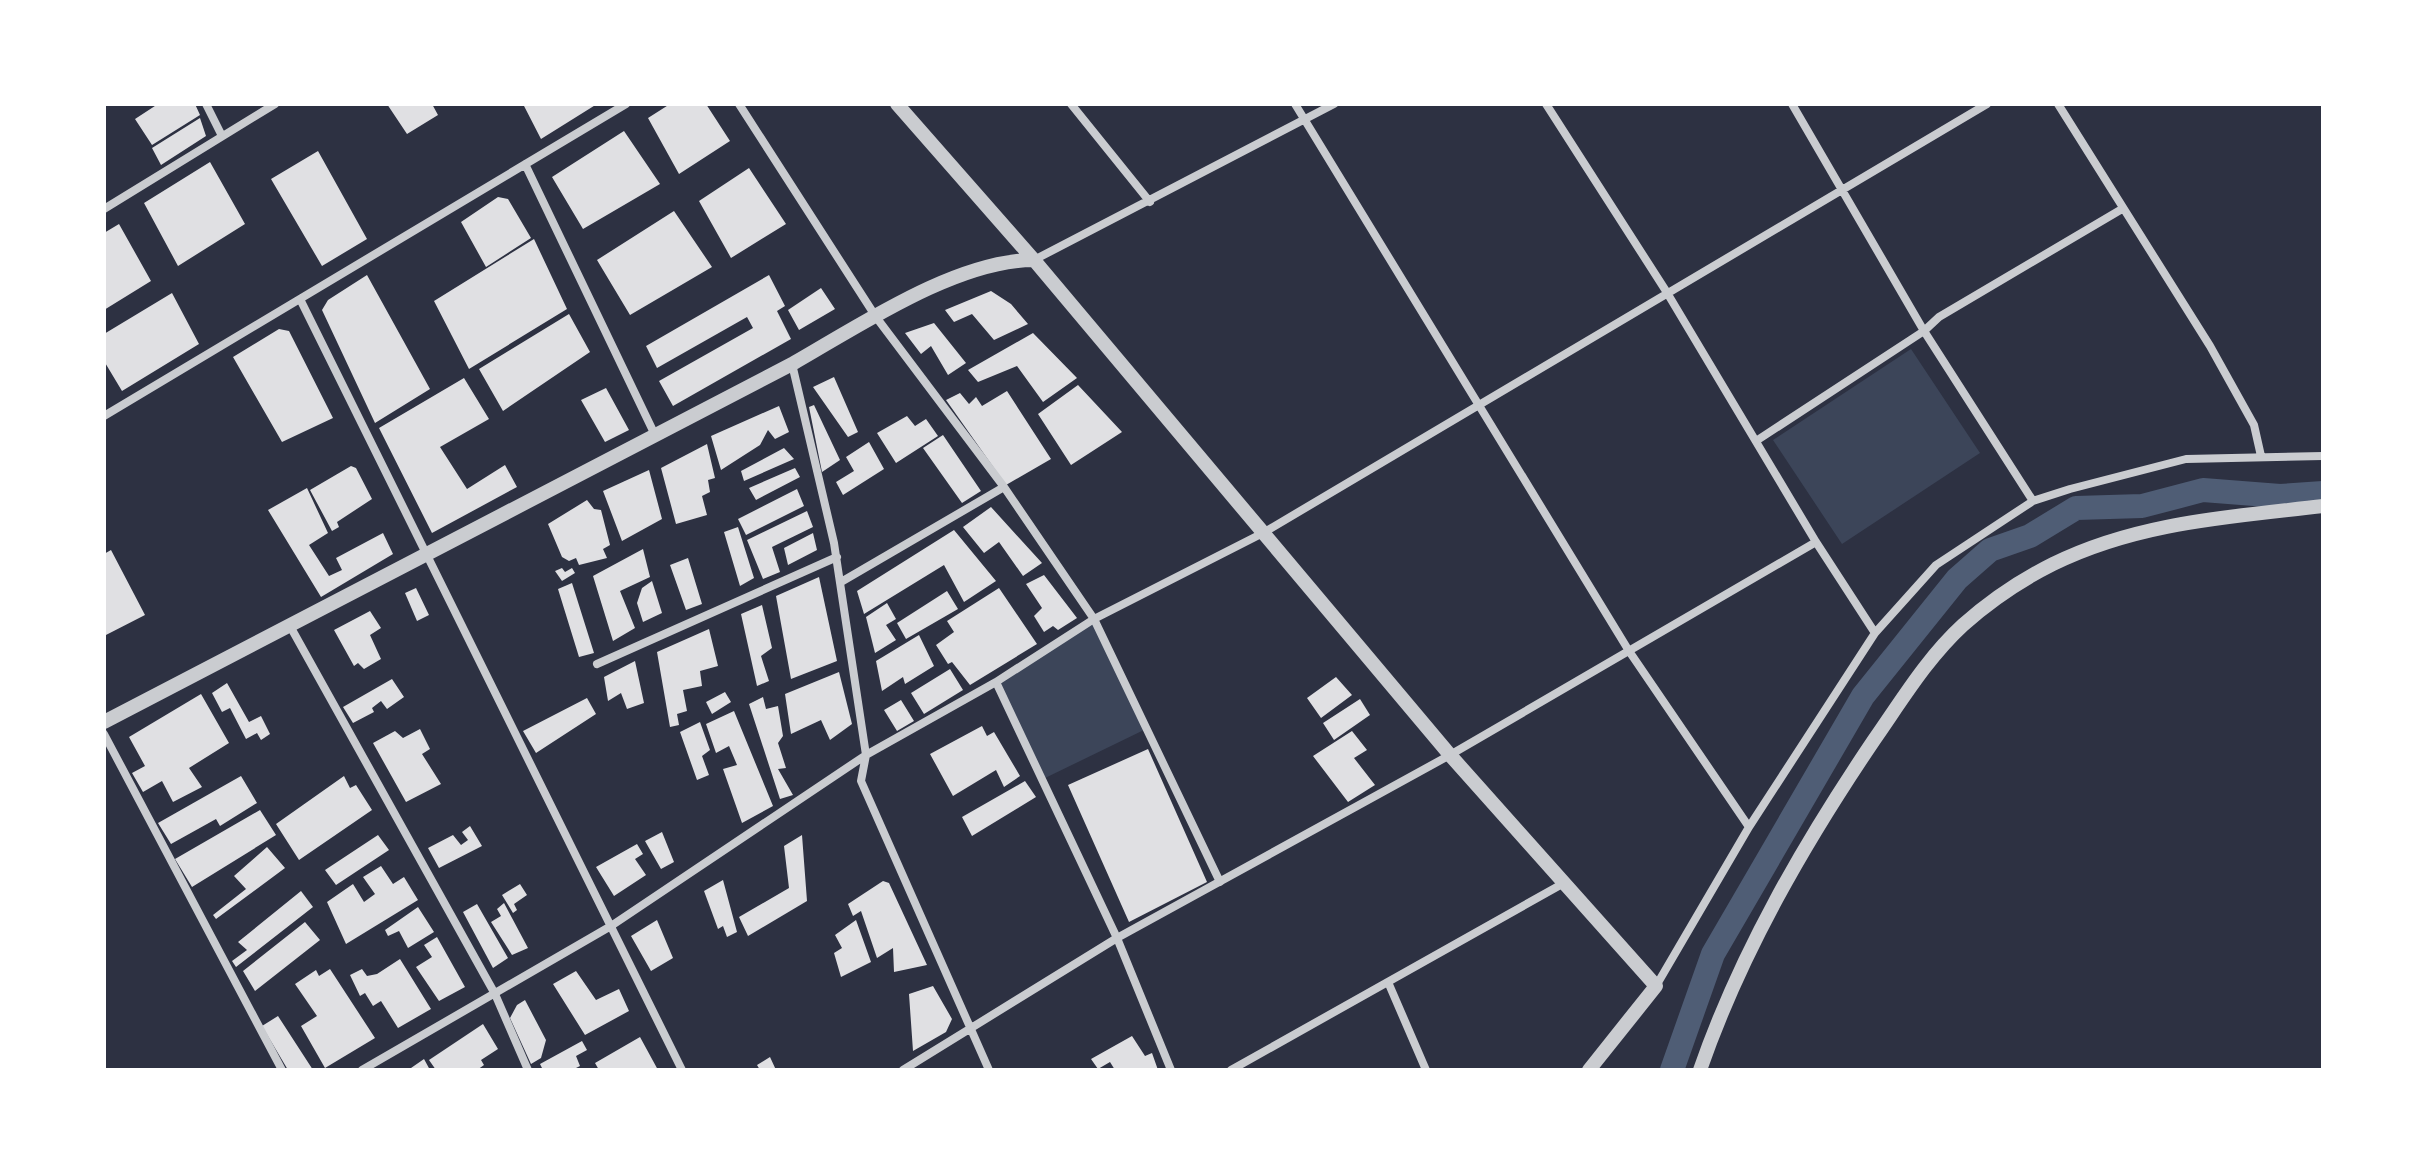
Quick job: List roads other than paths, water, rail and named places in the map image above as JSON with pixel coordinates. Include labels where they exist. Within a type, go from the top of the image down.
[{"type":"street","points":[[206,104],[222,136]]},
{"type":"street","points":[[104,209],[275,104]]},
{"type":"street","points":[[104,416],[626,104]]},
{"type":"street","points":[[739,104],[876,317],[1004,487],[1094,619],[1220,882]]},
{"type":"street","points":[[897,104],[1034,260],[1450,755],[1656,986]]},
{"type":"street","points":[[1071,104],[1150,202]]},
{"type":"street","points":[[1295,104],[1629,651],[1749,827]]},
{"type":"street","points":[[104,722],[792,364],[876,317],[980,266],[1006,260],[1034,260],[1334,104]]},
{"type":"street","points":[[1546,104],[1666,291],[1816,542],[1875,633]]},
{"type":"street","points":[[1792,104],[1924,331],[2033,501]]},
{"type":"street","points":[[362,1070],[611,926],[866,755],[996,682],[1094,619],[1263,533],[1476,403],[1987,104]]},
{"type":"street","points":[[2058,104],[2237,392],[2254,425],[2261,456]]},
{"type":"street","points":[[525,164],[655,435]]},
{"type":"street","points":[[1756,441],[1924,331],[1939,317],[2122,209]]},
{"type":"street","points":[[300,299],[682,1070]]},
{"type":"street","points":[[792,364],[837,557],[866,755],[861,781],[989,1070]]},
{"type":"street","points":[[1589,1070],[1656,986],[1749,827],[1875,633],[1936,565],[2033,501],[2186,459],[2323,456]]},
{"type":"street","points":[[841,582],[1004,487]]},
{"type":"street","points":[[1700,1070],[1754,942],[1818,827],[1915,680],[1962,626],[2020,582],[2051,565],[2117,538],[2184,522],[2323,506]]},
{"type":"street","points":[[903,1070],[1117,938],[1450,755],[1816,542]]},
{"type":"street","points":[[597,664],[837,557]]},
{"type":"street","points":[[290,626],[495,994],[528,1070]]},
{"type":"street","points":[[996,682],[1117,938],[1171,1070]]},
{"type":"street","points":[[104,734],[282,1070]]},
{"type":"street","points":[[1231,1070],[1564,883]]},
{"type":"street","points":[[1388,982],[1426,1070]]},
{"type":"waterway","points":[[1672,1070],[1713,954],[1863,696],[1957,579],[1990,550],[2030,536],[2076,508],[2142,506],[2203,490],[2280,496],[2323,493]]}]
